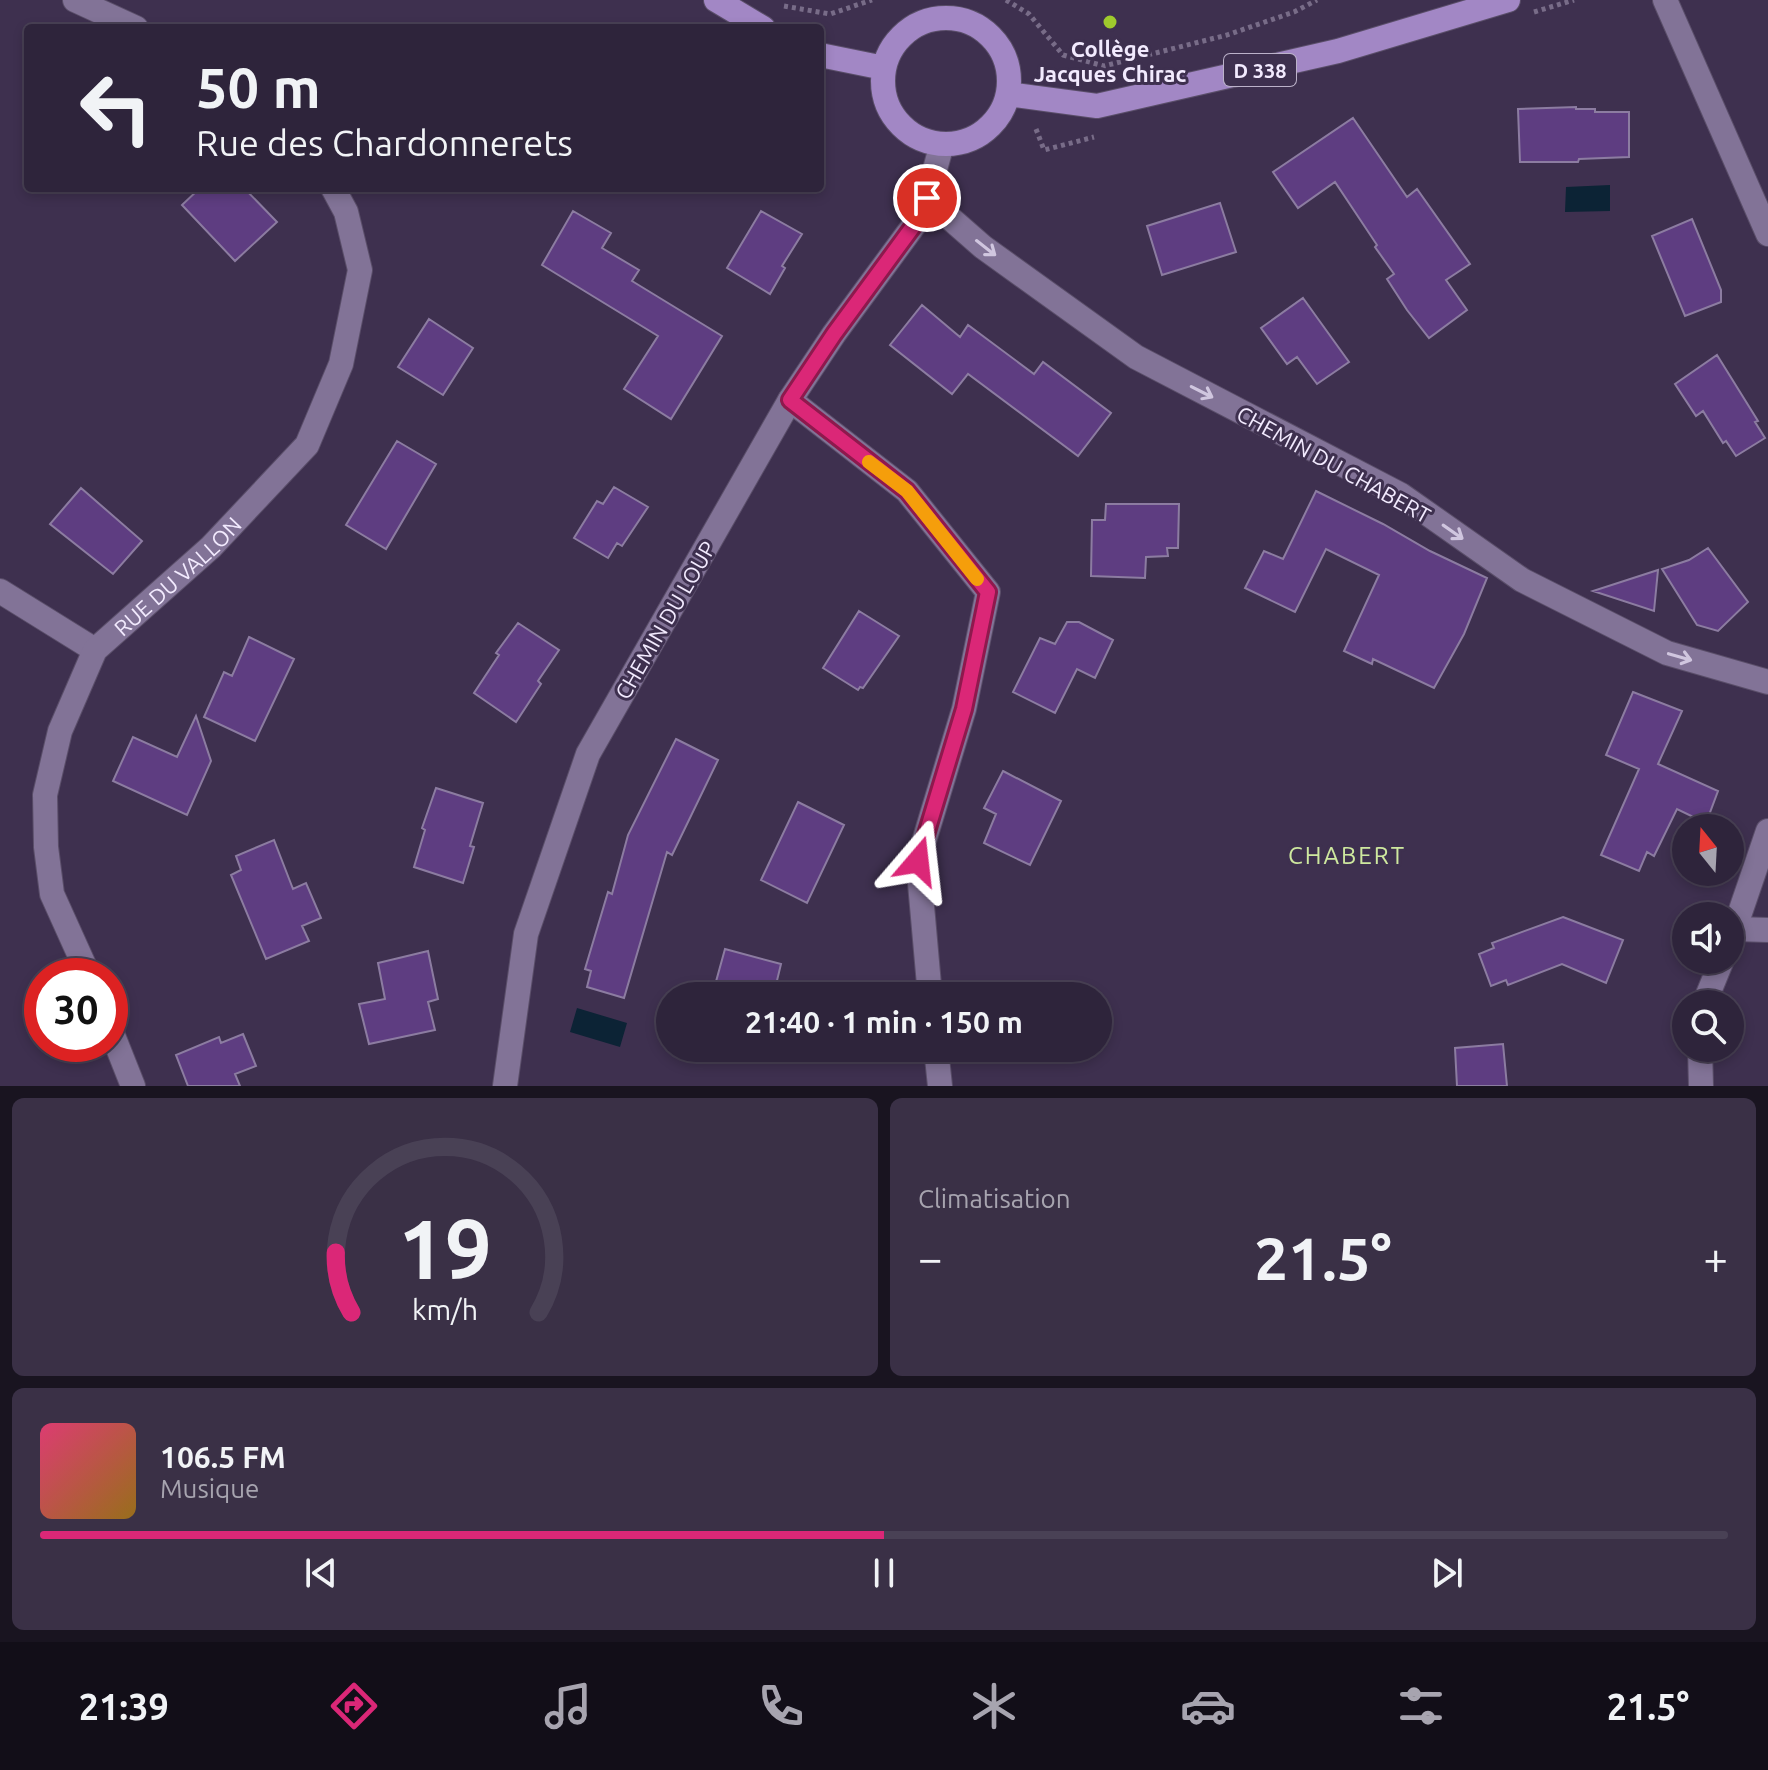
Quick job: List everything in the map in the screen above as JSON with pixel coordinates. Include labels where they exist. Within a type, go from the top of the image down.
[{"type":"main road","points":[[716,0],[756,24]]},
{"type":"main road","name":"D 338","points":[[1008,94],[1097,106],[1338,51],[1508,0]]},
{"type":"main road","points":[[950,18],[972,23],[993,38],[1005,57],[1008,94],[997,119],[981,133],[965,141],[928,142],[898,122],[889,109],[884,96],[884,68],[890,51],[912,27],[926,21],[950,18]]},
{"type":"main road","points":[[824,56],[884,68]]},
{"type":"street","points":[[75,0],[127,24]]},
{"type":"street","points":[[1665,0],[1768,234]]},
{"type":"street","name":"CHEMIN DU LOUP","points":[[505,1086],[526,934],[588,754],[790,400],[917,221],[927,198],[942,144]]},
{"type":"street","name":"RUE DU VALLON","points":[[81,958],[52,894],[46,847],[45,795],[60,731],[95,650],[211,547],[307,445],[341,364],[360,270],[346,212],[335,192]]},
{"type":"street","name":"CHEMIN DU CHABERT","points":[[927,198],[983,247],[1136,357],[1401,495],[1522,580],[1667,653],[1768,682]]},
{"type":"street","points":[[790,400],[907,491],[988,592],[964,709],[918,861],[929,982]]},
{"type":"street","points":[[0,591],[95,650]]},
{"type":"street","points":[[1744,903],[1768,831]]},
{"type":"street","points":[[1744,934],[1768,930]]},
{"type":"street","points":[[123,1062],[133,1086]]},
{"type":"street","points":[[937,1062],[940,1086]]},
{"type":"street","points":[[1700,1062],[1701,1086]]},
{"type":"path","points":[[778,5],[830,14],[872,0]]},
{"type":"path","points":[[1006,0],[1029,14],[1063,55],[1104,66],[1227,35],[1294,12],[1317,0]]},
{"type":"water","points":[[1610,185],[1610,211],[1565,212],[1566,187]]},
{"type":"water","points":[[577,1008],[627,1023],[620,1047],[570,1032]]},
{"type":"building","points":[[1518,109],[1595,109],[1595,112],[1629,112],[1629,157],[1579,159],[1578,162],[1520,162]]},
{"type":"building","points":[[1353,118],[1407,197],[1417,189],[1470,264],[1446,280],[1467,310],[1429,338],[1387,279],[1394,274],[1335,182],[1298,208],[1273,172]]},
{"type":"building","points":[[196,192],[248,192],[277,222],[235,261],[182,205]]},
{"type":"building","points":[[1220,203],[1236,252],[1162,275],[1147,226]]},
{"type":"building","points":[[573,211],[611,233],[602,248],[639,270],[632,281],[722,336],[671,419],[624,389],[658,336],[542,265]]},
{"type":"building","points":[[761,211],[802,234],[782,266],[785,268],[770,294],[727,268]]},
{"type":"building","points":[[1692,219],[1721,290],[1721,302],[1685,316],[1652,236]]},
{"type":"building","points":[[1303,298],[1349,362],[1317,384],[1297,357],[1287,364],[1261,328]]},
{"type":"building","points":[[922,305],[960,337],[968,325],[1034,374],[1043,362],[1111,413],[1078,456],[968,374],[952,394],[890,345]]},
{"type":"building","points":[[429,319],[473,348],[443,395],[398,367]]},
{"type":"building","points":[[1717,355],[1758,421],[1755,422],[1765,438],[1736,456],[1726,441],[1723,443],[1703,411],[1696,416],[1675,384]]},
{"type":"building","points":[[397,441],[436,464],[386,549],[346,525]]},
{"type":"building","points":[[614,487],[648,507],[622,546],[617,543],[608,558],[574,538],[597,501],[603,504]]},
{"type":"building","points":[[81,488],[142,541],[113,574],[50,524]]},
{"type":"building","points":[[1316,491],[1487,578],[1464,634],[1434,688],[1373,659],[1372,664],[1344,651],[1379,575],[1326,549],[1295,612],[1245,588],[1264,551],[1283,559]]},
{"type":"building","points":[[1106,504],[1179,504],[1178,548],[1167,548],[1168,556],[1146,557],[1145,578],[1091,576],[1092,520],[1105,520]]},
{"type":"building","points":[[1708,548],[1748,602],[1718,631],[1697,625],[1662,569],[1689,560]]},
{"type":"building","points":[[1658,570],[1654,611],[1593,591]]},
{"type":"building","points":[[859,611],[899,636],[863,688],[858,690],[823,668]]},
{"type":"building","points":[[1067,622],[1079,622],[1113,640],[1095,678],[1077,669],[1055,713],[1013,692],[1040,638],[1055,644]]},
{"type":"building","points":[[518,623],[559,650],[516,722],[474,693],[499,655],[496,653]]},
{"type":"building","points":[[249,637],[294,659],[255,741],[204,717],[224,672],[232,676]]},
{"type":"building","points":[[1633,692],[1682,711],[1658,764],[1718,791],[1709,814],[1687,814],[1677,809],[1672,814],[1654,856],[1647,852],[1639,871],[1601,855],[1639,769],[1606,755]]},
{"type":"building","points":[[196,716],[211,761],[187,815],[113,781],[133,737],[177,757]]},
{"type":"building","points":[[676,739],[718,760],[672,855],[667,852],[624,998],[587,987],[591,971],[585,969],[608,892],[612,894],[628,835]]},
{"type":"building","points":[[1003,771],[1061,801],[1030,865],[984,843],[996,814],[984,808]]},
{"type":"building","points":[[436,788],[483,803],[463,883],[414,867],[425,830],[422,828]]},
{"type":"building","points":[[798,802],[844,825],[807,903],[761,880]]},
{"type":"building","points":[[274,840],[293,889],[306,883],[321,918],[302,926],[309,941],[266,959],[231,875],[241,870],[236,856]]},
{"type":"building","points":[[1563,917],[1623,940],[1606,983],[1562,964],[1508,985],[1506,980],[1491,986],[1479,954],[1494,948],[1492,943]]},
{"type":"building","points":[[725,949],[781,964],[777,982],[716,982]]},
{"type":"building","points":[[428,951],[438,999],[428,1002],[435,1030],[369,1044],[359,1004],[385,999],[378,963]]},
{"type":"building","points":[[243,1034],[256,1066],[235,1074],[240,1086],[188,1086],[176,1055],[219,1037],[221,1043]]},
{"type":"building","points":[[1503,1044],[1507,1086],[1457,1086],[1455,1048]]},
{"type":"slow traffic","points":[[869,462],[907,491],[977,579]]},
{"type":"place","name":"Collège Jacques Chirac","points":[[1110,22]]},
{"type":"district","name":"CHABERT","points":[[1347,855]]},
{"type":"route","points":[[918,861],[964,709],[988,592],[907,491],[790,400],[917,221],[927,198]]}]
